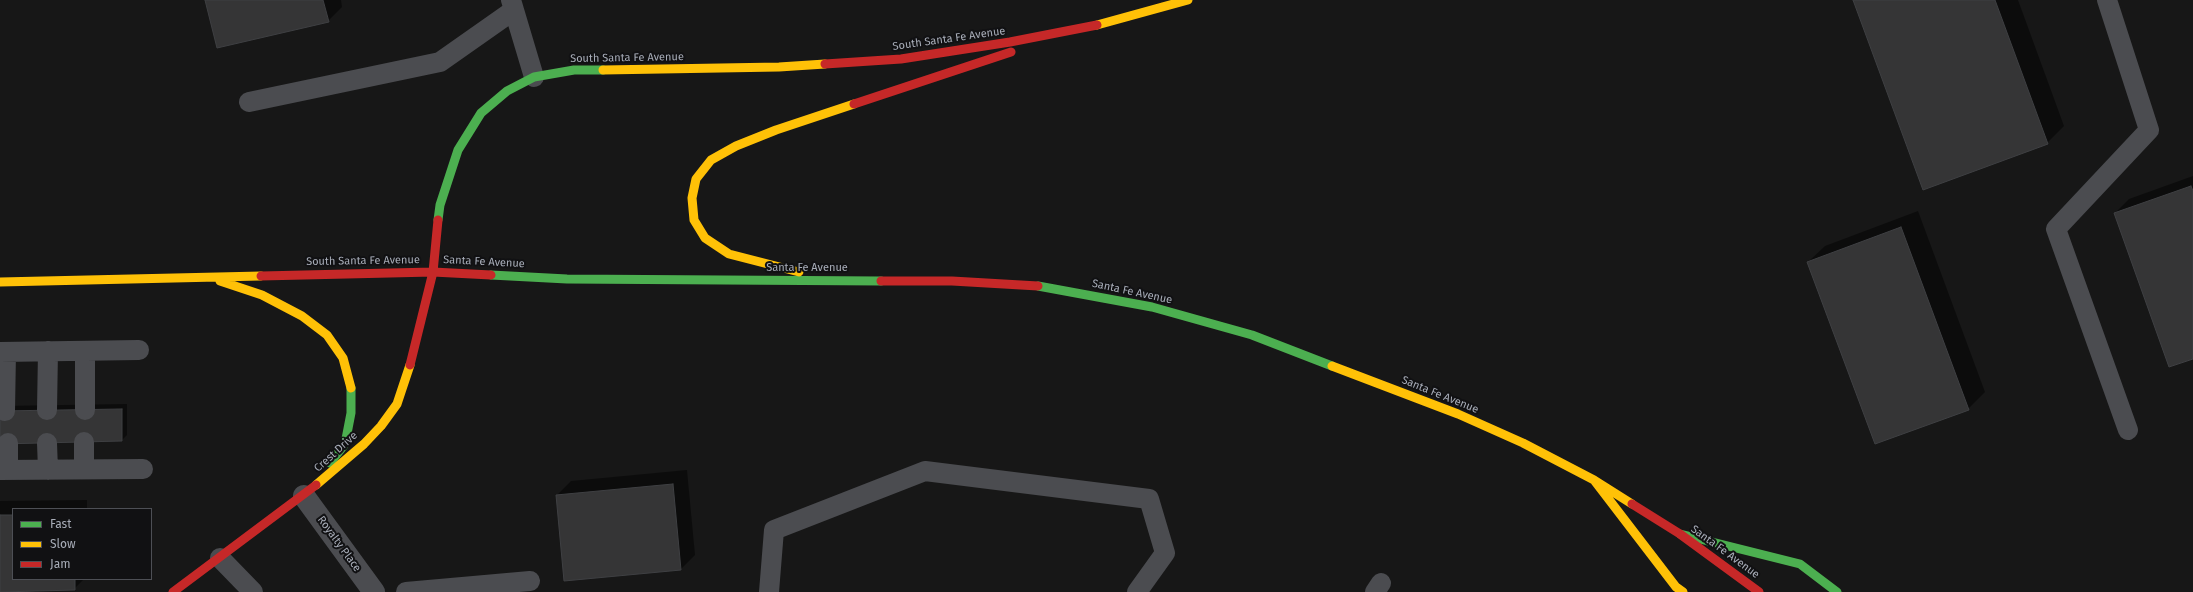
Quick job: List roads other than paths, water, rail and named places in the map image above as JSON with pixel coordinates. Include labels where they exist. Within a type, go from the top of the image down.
[{"type":"main road","name":"South Santa Fe Avenue","points":[[0,282],[205,276],[433,272],[440,205],[458,150],[481,113],[507,91],[534,77],[574,70],[779,67],[901,59],[1010,42],[1102,24],[1188,0]]},
{"type":"main road","points":[[829,280],[729,254],[705,238],[694,220],[692,198],[696,179],[711,160],[736,146],[776,130],[927,82],[1077,29]]},
{"type":"main road","name":"Santa Fe Avenue","points":[[433,272],[567,279],[952,281],[1045,286],[1159,309],[1252,335],[1458,414],[1523,443],[1594,480],[1680,534],[1759,592]]},
{"type":"main road","name":"Crest Drive","points":[[173,592],[304,496],[364,444],[381,426],[397,404],[411,361],[433,272]]},
{"type":"main road","points":[[205,276],[262,296],[302,316],[327,335],[342,358],[351,383],[351,413],[345,444],[304,496]]},
{"type":"main road","points":[[1594,480],[1676,587],[1683,592]]},
{"type":"main road","points":[[1680,534],[1800,564],[1837,592]]},
{"type":"street","name":"Royalty Place","points":[[304,496],[374,592]]},
{"type":"lane","points":[[2107,0],[2149,130],[2056,229],[2128,430]]},
{"type":"lane","points":[[249,102],[440,62],[513,5],[534,77]]},
{"type":"lane","points":[[5,411],[3,352],[85,352],[139,350]]},
{"type":"lane","points":[[47,410],[48,351]]},
{"type":"lane","points":[[85,352],[85,410]]},
{"type":"lane","points":[[84,442],[84,469]]},
{"type":"lane","points":[[8,443],[4,470],[143,469]]},
{"type":"lane","points":[[47,443],[48,470]]},
{"type":"lane","points":[[769,592],[774,530],[925,471],[1150,499],[1165,553],[1137,592]]},
{"type":"lane","points":[[220,558],[253,592]]},
{"type":"lane","points":[[406,592],[530,581]]}]
